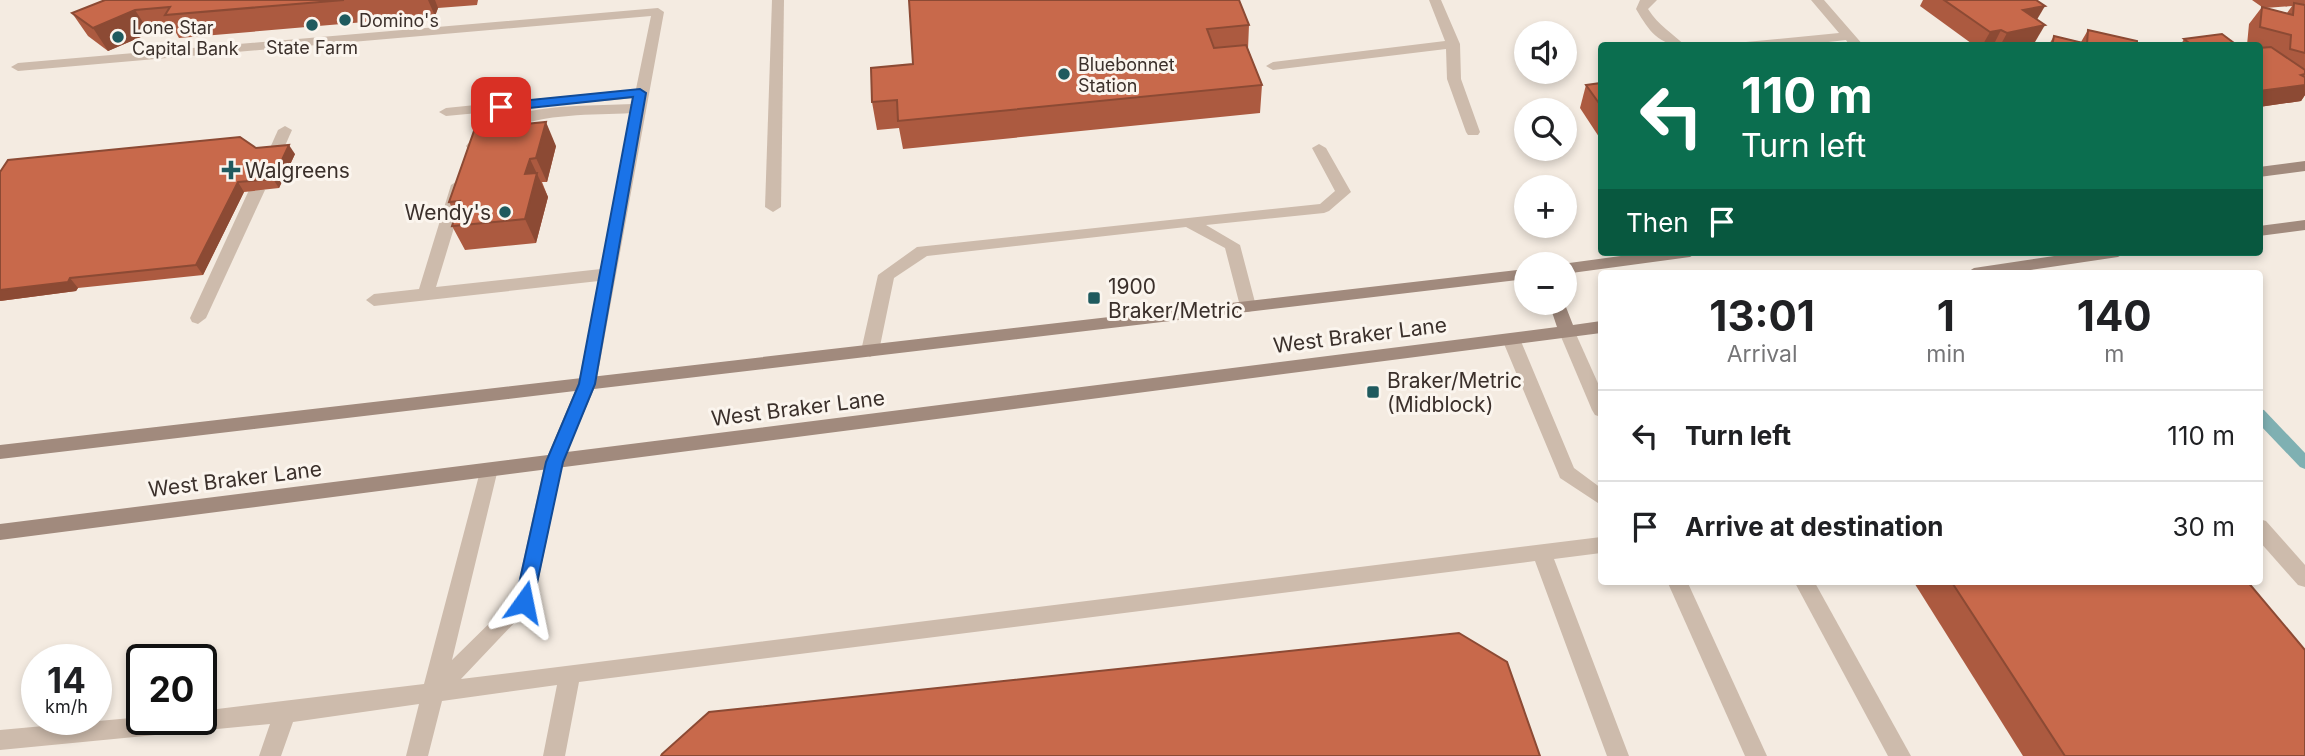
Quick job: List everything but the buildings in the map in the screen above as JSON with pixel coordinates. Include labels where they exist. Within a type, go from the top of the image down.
[{"type":"main road","points":[[2263,172],[2305,166]]},
{"type":"main road","points":[[2263,230],[2305,225]]},
{"type":"main road","points":[[1577,267],[1660,256]]},
{"type":"main road","points":[[2031,269],[2098,256]]},
{"type":"main road","name":"West Braker Lane","points":[[0,452],[1514,275]]},
{"type":"main road","points":[[1561,315],[1567,332]]},
{"type":"main road","name":"West Braker Lane","points":[[0,532],[1598,327]]},
{"type":"main road","points":[[554,462],[587,384]]},
{"type":"lane","points":[[773,207],[778,0]]},
{"type":"lane","points":[[1435,0],[1453,44],[1454,79],[1473,132]]},
{"type":"lane","points":[[1651,0],[1646,2],[1642,9],[1652,26],[1673,42]]},
{"type":"lane","points":[[1817,0],[1854,41]]},
{"type":"lane","points":[[18,67],[658,12],[639,100],[587,384]]},
{"type":"lane","points":[[1828,42],[1854,41]]},
{"type":"lane","points":[[1273,66],[1453,44]]},
{"type":"lane","points":[[446,112],[639,100]]},
{"type":"lane","points":[[426,294],[470,150],[484,132],[516,118],[639,100]]},
{"type":"lane","points":[[273,156],[285,130]]},
{"type":"lane","points":[[870,351],[886,275],[923,251],[1324,208],[1343,192],[1319,148]]},
{"type":"lane","points":[[198,318],[257,190]]},
{"type":"lane","points":[[1188,222],[1232,245],[1248,306]]},
{"type":"lane","points":[[374,300],[608,274]]},
{"type":"lane","points":[[1567,332],[1598,403]]},
{"type":"lane","points":[[1511,339],[1567,473],[1598,496]]},
{"type":"lane","points":[[435,691],[524,602],[554,462]]},
{"type":"lane","points":[[417,756],[489,469]]},
{"type":"lane","points":[[2263,532],[2305,579]]},
{"type":"lane","points":[[0,740],[285,713],[435,691],[1598,545]]},
{"type":"lane","points":[[1541,552],[1618,756]]},
{"type":"lane","points":[[1679,585],[1756,756]]},
{"type":"lane","points":[[1806,585],[1900,756]]},
{"type":"lane","points":[[554,756],[570,674]]},
{"type":"lane","points":[[270,756],[285,713]]},
{"type":"waterway","points":[[2263,418],[2305,463]]},
{"type":"place","name":"Domino's","points":[[345,20]]},
{"type":"place","name":"State Farm","points":[[312,25]]},
{"type":"place","name":"Lone Star Capital Bank","points":[[118,37]]},
{"type":"place","name":"Bluebonnet Station","points":[[1064,74]]},
{"type":"place","name":"Walgreens","points":[[231,170]]},
{"type":"place","name":"Wendy's","points":[[505,212]]},
{"type":"place","name":"1900 Braker/Metric","points":[[1094,298]]},
{"type":"place","name":"Braker/Metric (Midblock)","points":[[1373,392]]},
{"type":"route","points":[[501,107],[640,93],[587,384],[554,462],[524,602]]}]
